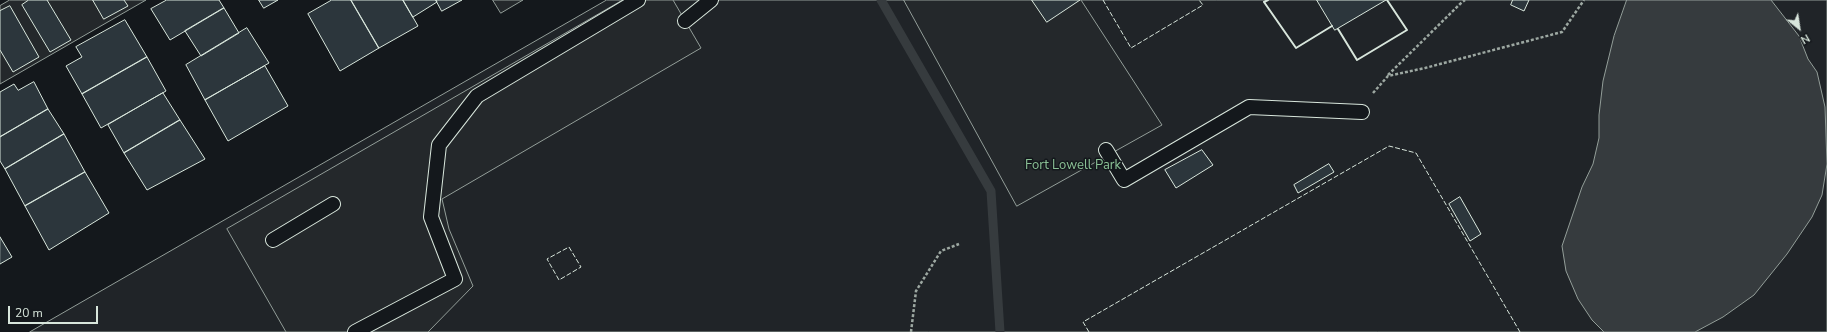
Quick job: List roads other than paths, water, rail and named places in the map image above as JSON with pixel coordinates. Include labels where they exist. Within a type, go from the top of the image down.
[{"type":"lane","points":[[355,332],[455,279],[431,217],[439,146],[477,96],[638,0]]},
{"type":"lane","points":[[685,21],[712,0]]},
{"type":"lane","points":[[1106,150],[1124,180],[1250,107],[1362,112]]},
{"type":"lane","points":[[273,240],[333,204]]},
{"type":"waterway","points":[[881,0],[991,191],[1000,332]]},
{"type":"park label","name":"Fort Lowell Park","points":[[1073,166]]}]
